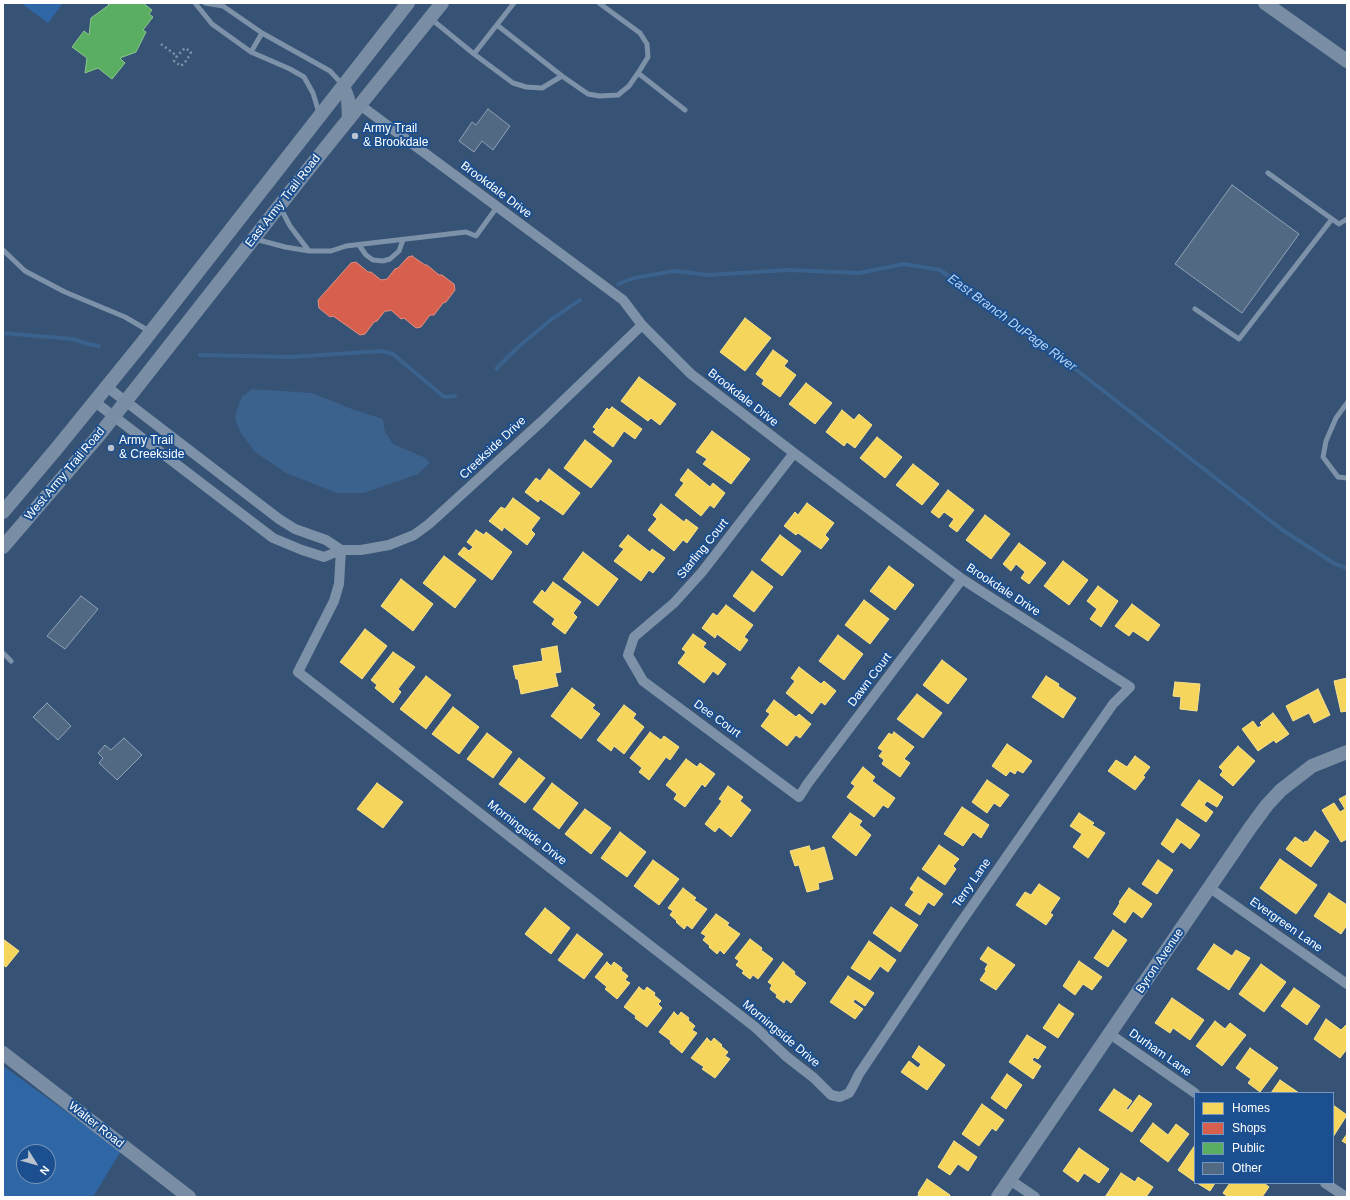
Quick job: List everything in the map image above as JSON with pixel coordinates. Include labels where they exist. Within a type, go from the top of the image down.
[{"type":"main road","name":"East Army Trail Road","points":[[95,402],[408,3]]},
{"type":"main road","name":"East Army Trail Road","points":[[126,401],[442,3]]},
{"type":"main road","points":[[1265,3],[1347,61]]},
{"type":"main road","points":[[343,86],[348,99],[349,119]]},
{"type":"main road","name":"West Army Trail Road","points":[[3,547],[126,401]]},
{"type":"main road","name":"West Army Trail Road","points":[[3,512],[95,402]]},
{"type":"main road","name":"Byron Avenue","points":[[998,1197],[1267,805],[1281,790],[1312,766],[1347,752]]},
{"type":"main road","name":"Walter Road","points":[[3,1052],[189,1197]]},
{"type":"street","name":"Brookdale Drive","points":[[360,105],[623,300],[642,325],[670,355],[691,374],[794,453],[962,579],[1130,687]]},
{"type":"street","name":"Creekside Drive","points":[[95,402],[273,538],[324,557],[341,550],[361,550],[389,545],[414,535],[429,524],[541,422],[642,325]]},
{"type":"street","points":[[107,387],[279,519],[295,529],[326,540],[341,550]]},
{"type":"street","name":"Starling Court","points":[[628,655],[634,637],[674,603],[702,572],[794,453]]},
{"type":"street","points":[[223,499],[234,484]]},
{"type":"street","name":"Morningside Drive","points":[[341,550],[339,584],[334,601],[298,672],[755,1027],[787,1057],[814,1078],[831,1095],[840,1097]]},
{"type":"street","name":"Dawn Court","points":[[799,797],[962,579]]},
{"type":"street","name":"Dee Court","points":[[628,655],[643,681],[799,797]]},
{"type":"street","name":"Terry Lane","points":[[840,1097],[849,1093],[859,1074],[959,925],[1113,704],[1130,687]]},
{"type":"street","name":"Evergreen Lane","points":[[1210,888],[1347,984]]},
{"type":"street","name":"Durham Lane","points":[[1110,1034],[1194,1092]]},
{"type":"street","points":[[1010,1180],[1035,1197]]},
{"type":"street","points":[[1327,1184],[1346,1197]]},
{"type":"lane","points":[[195,3],[212,24],[251,52],[290,68],[304,77],[313,93],[320,116]]},
{"type":"lane","points":[[205,3],[223,6],[262,33],[330,71],[343,86]]},
{"type":"lane","points":[[474,54],[514,3]]},
{"type":"lane","points":[[497,25],[562,76],[588,94],[599,96],[618,95],[629,86],[648,57],[647,44],[640,33],[599,3]]},
{"type":"lane","points":[[430,18],[474,54],[513,83],[526,87],[542,88],[562,76]]},
{"type":"lane","points":[[251,52],[262,33]]},
{"type":"lane","points":[[638,73],[685,110]]},
{"type":"lane","points":[[1268,173],[1332,220],[1339,224],[1347,219]]},
{"type":"lane","points":[[280,206],[290,226],[309,250]]},
{"type":"lane","points":[[254,239],[309,250],[331,251],[346,246],[466,232],[476,236],[497,207]]},
{"type":"lane","points":[[1195,309],[1239,339],[1332,220]]},
{"type":"lane","points":[[359,245],[369,258],[383,261],[390,258],[398,250],[403,240]]},
{"type":"lane","points":[[3,250],[25,271],[65,292],[125,317],[150,332]]},
{"type":"lane","points":[[1347,403],[1336,418],[1326,441],[1323,457],[1338,477],[1347,478]]},
{"type":"lane","points":[[3,653],[11,661]]},
{"type":"path","points":[[161,44],[177,56]]},
{"type":"path","points":[[185,48],[191,52],[187,60],[181,66],[174,61],[177,56],[185,48]]},
{"type":"shaded area","points":[[21,3],[63,3],[48,23]]},
{"type":"shaded area","points":[[252,389],[312,393],[352,409],[383,419],[385,432],[393,444],[426,458],[430,463],[418,474],[364,493],[337,493],[286,473],[255,452],[241,433],[236,422],[235,415],[242,397]]},
{"type":"shaded area","points":[[3,1066],[121,1151],[93,1197],[3,1197]]},
{"type":"building: Homes","points":[[745,318],[771,338],[745,371],[720,352]]},
{"type":"building: Homes","points":[[773,350],[788,361],[784,366],[796,375],[780,397],[762,384],[764,380],[756,374]]},
{"type":"building: Homes","points":[[639,377],[676,404],[660,425],[651,418],[648,421],[621,401]]},
{"type":"building: Homes","points":[[806,383],[832,403],[815,424],[789,404]]},
{"type":"building: Homes","points":[[612,407],[642,429],[635,439],[624,431],[613,447],[593,432],[596,429],[593,427],[607,408],[609,410]]},
{"type":"building: Homes","points":[[842,410],[854,420],[859,414],[872,425],[855,448],[847,442],[844,446],[826,432]]},
{"type":"building: Homes","points":[[712,431],[750,459],[731,484],[703,464],[707,459],[696,452]]},
{"type":"building: Homes","points":[[877,437],[902,457],[885,478],[860,458]]},
{"type":"building: Homes","points":[[585,440],[612,461],[591,488],[564,468]]},
{"type":"building: Homes","points":[[913,464],[939,484],[922,505],[896,485]]},
{"type":"building: Homes","points":[[549,469],[580,493],[563,515],[540,499],[538,502],[525,492],[536,478],[540,481]]},
{"type":"building: Homes","points":[[688,469],[710,487],[713,483],[725,493],[714,508],[710,505],[701,516],[675,495],[684,483],[680,480]]},
{"type":"building: Homes","points":[[948,490],[974,510],[957,532],[949,526],[954,519],[944,512],[939,518],[931,512]]},
{"type":"building: Homes","points":[[513,498],[540,518],[531,530],[535,534],[527,545],[504,527],[502,531],[489,521],[501,507],[505,509]]},
{"type":"building: Homes","points":[[807,503],[834,523],[825,535],[829,539],[821,549],[798,533],[796,535],[784,526],[795,512],[798,515]]},
{"type":"building: Homes","points":[[661,504],[684,522],[686,519],[698,528],[687,543],[683,540],[674,551],[648,530],[657,519],[653,515]]},
{"type":"building: Homes","points":[[985,515],[1010,534],[991,559],[966,540]]},
{"type":"building: Homes","points":[[476,530],[484,535],[486,532],[512,552],[492,580],[458,554],[464,547],[469,551],[473,547],[467,542]]},
{"type":"building: Homes","points":[[628,535],[650,552],[652,549],[665,558],[653,573],[649,570],[641,581],[614,561],[624,549],[619,546]]},
{"type":"building: Homes","points":[[780,535],[801,551],[782,576],[761,560]]},
{"type":"building: Homes","points":[[1019,543],[1046,563],[1029,584],[1021,578],[1025,572],[1016,564],[1011,571],[1003,564]]},
{"type":"building: Homes","points":[[583,552],[618,579],[598,606],[563,579]]},
{"type":"building: Homes","points":[[444,556],[476,580],[455,608],[423,583]]},
{"type":"building: Homes","points":[[1063,561],[1088,580],[1069,605],[1044,586]]},
{"type":"building: Homes","points":[[889,566],[914,585],[895,610],[870,591]]},
{"type":"building: Homes","points":[[752,571],[773,587],[754,612],[733,596]]},
{"type":"building: Homes","points":[[401,579],[433,604],[413,631],[381,606]]},
{"type":"building: Homes","points":[[553,582],[581,602],[573,613],[577,617],[565,634],[552,624],[555,619],[533,602],[542,590],[545,593]]},
{"type":"building: Homes","points":[[1098,586],[1118,601],[1101,627],[1090,619],[1097,609],[1087,601]]},
{"type":"building: Homes","points":[[864,600],[889,619],[870,644],[845,625]]},
{"type":"building: Homes","points":[[1132,604],[1160,625],[1148,641],[1133,631],[1129,636],[1115,626]]},
{"type":"building: Homes","points":[[726,605],[753,625],[744,637],[748,640],[740,651],[717,634],[715,638],[702,628],[713,613],[717,616]]},
{"type":"building: Homes","points":[[365,629],[387,646],[362,679],[340,662]]},
{"type":"building: Homes","points":[[693,634],[706,643],[703,647],[726,664],[718,675],[713,671],[704,683],[678,663],[686,652],[682,649]]},
{"type":"building: Homes","points":[[838,635],[863,654],[844,680],[819,661]]},
{"type":"building: Homes","points":[[557,646],[561,672],[555,673],[558,686],[521,694],[518,679],[516,679],[513,666],[543,661],[541,649]]},
{"type":"building: Homes","points":[[393,652],[415,667],[398,689],[401,692],[393,703],[375,688],[377,685],[371,680]]},
{"type":"building: Homes","points":[[942,660],[967,679],[948,704],[923,685]]},
{"type":"building: Homes","points":[[799,667],[821,684],[824,681],[836,691],[825,705],[821,702],[812,714],[786,693],[795,681],[791,678]]},
{"type":"building: Homes","points":[[426,676],[451,695],[426,729],[400,709]]},
{"type":"building: Homes","points":[[1046,676],[1059,684],[1058,686],[1076,698],[1063,718],[1032,697]]},
{"type":"building: Homes","points":[[1347,678],[1347,711],[1341,712],[1334,681]]},
{"type":"building: Homes","points":[[1175,682],[1200,684],[1197,711],[1180,709],[1181,697],[1173,696]]},
{"type":"building: Homes","points":[[572,688],[595,705],[592,708],[600,714],[581,739],[551,716]]},
{"type":"building: Homes","points":[[1318,689],[1330,715],[1314,723],[1309,713],[1293,721],[1286,706]]},
{"type":"building: Homes","points":[[917,694],[942,713],[923,738],[897,719]]},
{"type":"building: Homes","points":[[774,700],[796,717],[799,714],[811,724],[800,738],[796,735],[787,746],[761,726],[770,714],[766,711]]},
{"type":"building: Homes","points":[[624,705],[636,714],[633,718],[644,727],[624,754],[614,746],[611,751],[597,740]]},
{"type":"building: Homes","points":[[453,707],[479,727],[459,754],[432,734]]},
{"type":"building: Homes","points":[[1273,713],[1289,734],[1276,743],[1274,740],[1258,751],[1242,729],[1253,721],[1258,728],[1262,725],[1260,723]]},
{"type":"building: Homes","points":[[650,732],[661,740],[664,736],[679,747],[670,760],[666,757],[649,780],[639,772],[642,768],[630,758]]},
{"type":"building: Homes","points":[[894,732],[914,747],[904,759],[910,763],[900,777],[882,764],[884,760],[879,756],[883,751],[878,748],[889,733],[892,735]]},
{"type":"building: Homes","points":[[487,733],[512,752],[493,778],[467,759]]},
{"type":"building: Homes","points":[[1007,744],[1032,761],[1023,773],[1017,770],[1015,774],[1010,771],[1006,776],[992,766]]},
{"type":"building: Homes","points":[[1238,746],[1255,761],[1233,786],[1220,775],[1223,771],[1219,767]]},
{"type":"building: Homes","points":[[1135,756],[1150,767],[1143,776],[1145,777],[1135,790],[1108,771],[1116,760],[1127,767]]},
{"type":"building: Homes","points":[[519,758],[545,778],[525,803],[499,784]]},
{"type":"building: Homes","points":[[686,759],[697,767],[700,763],[715,774],[705,787],[702,784],[685,807],[674,799],[677,794],[666,785]]},
{"type":"building: Homes","points":[[863,767],[875,777],[872,781],[895,798],[888,808],[883,805],[874,817],[847,797],[855,786],[851,783]]},
{"type":"building: Homes","points":[[987,780],[1009,795],[1000,807],[994,803],[987,813],[972,802]]},
{"type":"building: Homes","points":[[1199,780],[1223,797],[1217,807],[1207,801],[1204,805],[1213,812],[1206,822],[1181,805]]},
{"type":"building: Homes","points":[[377,783],[403,802],[383,828],[357,809]]},
{"type":"building: Homes","points":[[552,783],[578,803],[559,829],[533,809]]},
{"type":"building: Homes","points":[[728,786],[743,797],[740,801],[751,810],[731,837],[719,827],[715,832],[705,824],[722,801],[719,799]]},
{"type":"building: Homes","points":[[1347,795],[1347,839],[1341,842],[1322,810],[1334,803],[1340,812],[1345,809],[1339,799]]},
{"type":"building: Homes","points":[[962,807],[989,825],[981,838],[973,832],[963,846],[944,834]]},
{"type":"building: Homes","points":[[585,809],[611,828],[591,854],[565,834]]},
{"type":"building: Homes","points":[[850,813],[862,821],[859,825],[871,835],[856,856],[832,837]]},
{"type":"building: Homes","points":[[1079,813],[1094,823],[1092,825],[1105,833],[1088,858],[1073,847],[1082,834],[1070,826]]},
{"type":"building: Homes","points":[[1177,819],[1200,835],[1190,849],[1181,842],[1173,853],[1161,844]]},
{"type":"building: Homes","points":[[1315,831],[1329,841],[1311,867],[1286,849],[1295,837],[1304,843],[1305,841],[1307,842]]},
{"type":"building: Homes","points":[[620,832],[646,852],[627,877],[601,858]]},
{"type":"building: Homes","points":[[939,845],[959,859],[953,866],[956,869],[945,885],[922,869]]},
{"type":"building: Homes","points":[[809,846],[811,851],[824,847],[833,879],[818,883],[819,889],[807,892],[799,865],[795,866],[790,851]]},
{"type":"building: Homes","points":[[1280,859],[1317,885],[1296,914],[1260,888]]},
{"type":"building: Homes","points":[[653,860],[679,879],[659,905],[634,886]]},
{"type":"building: Homes","points":[[1158,860],[1173,870],[1157,894],[1142,884]]},
{"type":"building: Homes","points":[[918,877],[943,894],[934,906],[928,902],[920,915],[905,905],[914,892],[910,889]]},
{"type":"building: Homes","points":[[1039,884],[1060,898],[1050,913],[1053,915],[1046,925],[1016,905],[1025,892],[1031,895]]},
{"type":"building: Homes","points":[[683,888],[696,898],[694,900],[707,909],[692,929],[687,925],[684,929],[676,922],[677,921],[670,915],[673,911],[668,908]]},
{"type":"building: Homes","points":[[1129,888],[1152,904],[1142,918],[1133,911],[1125,923],[1113,914]]},
{"type":"building: Homes","points":[[1329,893],[1347,905],[1347,925],[1341,934],[1314,916]]},
{"type":"building: Homes","points":[[891,907],[918,925],[900,952],[873,933]]},
{"type":"building: Homes","points":[[545,908],[570,928],[551,954],[525,934]]},
{"type":"building: Homes","points":[[716,914],[729,923],[727,925],[740,934],[724,954],[720,950],[717,954],[709,947],[710,946],[703,940],[706,936],[701,933]]},
{"type":"building: Homes","points":[[1113,930],[1127,940],[1108,967],[1094,958]]},
{"type":"building: Homes","points":[[577,934],[603,954],[584,979],[558,960]]},
{"type":"building: Homes","points":[[3,939],[19,951],[6,967],[3,965]]},
{"type":"building: Homes","points":[[750,939],[773,959],[758,979],[753,975],[750,979],[742,973],[744,971],[736,965],[739,961],[735,958]]},
{"type":"building: Homes","points":[[869,941],[896,960],[888,972],[880,966],[870,980],[851,968]]},
{"type":"building: Homes","points":[[1214,944],[1232,956],[1236,950],[1250,958],[1229,990],[1197,969]]},
{"type":"building: Homes","points":[[988,947],[1015,965],[996,990],[980,980],[986,971],[985,969],[988,964],[980,959]]},
{"type":"building: Homes","points":[[1079,961],[1102,977],[1092,990],[1083,984],[1075,995],[1063,986]]},
{"type":"building: Homes","points":[[607,962],[611,966],[614,962],[622,968],[621,970],[628,976],[625,980],[630,983],[617,999],[605,989],[607,987],[595,977]]},
{"type":"building: Homes","points":[[783,962],[795,972],[794,974],[806,983],[791,1003],[786,999],[784,1003],[776,997],[777,995],[770,989],[772,985],[768,982]]},
{"type":"building: Homes","points":[[1261,964],[1286,982],[1264,1012],[1239,994]]},
{"type":"building: Homes","points":[[848,976],[874,993],[865,1006],[855,999],[853,1002],[863,1009],[855,1019],[830,1002]]},
{"type":"building: Homes","points":[[639,987],[644,991],[647,987],[655,993],[654,995],[661,1001],[658,1004],[662,1008],[647,1027],[624,1007]]},
{"type":"building: Homes","points":[[1294,988],[1320,1006],[1307,1025],[1281,1006]]},
{"type":"building: Homes","points":[[1172,998],[1204,1020],[1190,1040],[1173,1028],[1170,1033],[1155,1023]]},
{"type":"building: Homes","points":[[1059,1004],[1074,1014],[1058,1038],[1043,1028]]},
{"type":"building: Homes","points":[[674,1012],[678,1016],[681,1012],[689,1018],[688,1020],[695,1026],[692,1030],[697,1033],[682,1053],[670,1043],[671,1041],[659,1032]]},
{"type":"building: Homes","points":[[1326,1019],[1341,1030],[1347,1025],[1347,1049],[1340,1058],[1314,1039]]},
{"type":"building: Homes","points":[[1215,1021],[1225,1029],[1230,1023],[1246,1035],[1222,1066],[1196,1046]]},
{"type":"building: Homes","points":[[1027,1035],[1046,1047],[1038,1059],[1034,1057],[1032,1060],[1041,1066],[1033,1079],[1009,1062]]},
{"type":"building: Homes","points":[[707,1038],[711,1042],[714,1038],[722,1045],[721,1046],[728,1052],[725,1056],[730,1059],[715,1078],[702,1069],[704,1067],[691,1058]]},
{"type":"building: Homes","points":[[919,1046],[945,1065],[927,1090],[901,1072],[909,1061],[918,1068],[921,1064],[912,1057]]},
{"type":"building: Homes","points":[[1250,1048],[1278,1068],[1260,1092],[1248,1083],[1251,1079],[1236,1068]]},
{"type":"building: Homes","points":[[1007,1074],[1022,1085],[1006,1109],[991,1098]]},
{"type":"building: Homes","points":[[1280,1080],[1298,1092],[1272,1092]]},
{"type":"building: Homes","points":[[1114,1089],[1132,1101],[1126,1109],[1128,1110],[1139,1095],[1152,1104],[1132,1132],[1099,1110]]},
{"type":"building: Homes","points":[[982,1104],[1004,1120],[996,1131],[992,1128],[979,1146],[962,1134]]},
{"type":"building: Homes","points":[[1334,1106],[1347,1115],[1334,1135]]},
{"type":"building: Homes","points":[[1153,1123],[1168,1135],[1176,1124],[1189,1134],[1168,1162],[1140,1141]]},
{"type":"building: Homes","points":[[1347,1134],[1347,1144],[1342,1141]]},
{"type":"building: Homes","points":[[954,1141],[977,1157],[968,1171],[958,1164],[950,1175],[938,1167]]},
{"type":"building: Homes","points":[[1194,1146],[1194,1181],[1178,1170]]},
{"type":"building: Homes","points":[[1079,1148],[1109,1169],[1099,1183],[1084,1173],[1078,1182],[1063,1171]]},
{"type":"building: Homes","points":[[1121,1173],[1135,1182],[1138,1177],[1153,1187],[1146,1197],[1105,1197]]},
{"type":"building: Homes","points":[[927,1179],[950,1195],[949,1197],[917,1197]]},
{"type":"building: Homes","points":[[1199,1184],[1214,1184],[1210,1191]]},
{"type":"building: Homes","points":[[1229,1184],[1265,1184],[1269,1187],[1262,1197],[1228,1197],[1223,1193]]},
{"type":"building: Shops","points":[[412,256],[454,284],[455,290],[434,315],[430,315],[421,327],[416,328],[404,318],[401,319],[391,310],[385,311],[365,334],[360,335],[333,316],[330,317],[319,308],[318,300],[351,263],[356,262],[381,280],[387,279],[408,257]]},
{"type":"building: Public","points":[[107,3],[143,3],[152,10],[149,14],[153,17],[143,30],[146,32],[136,52],[120,58],[125,63],[112,79],[98,68],[85,73],[87,58],[72,47],[84,31],[89,35],[91,18],[109,5]]},
{"type":"building: Other","points":[[488,109],[510,126],[493,150],[482,141],[474,152],[459,141],[472,122],[476,125]]},
{"type":"building: Other","points":[[1232,185],[1299,234],[1242,313],[1175,264]]},
{"type":"building: Other","points":[[81,596],[98,609],[65,649],[47,636]]},
{"type":"building: Other","points":[[47,703],[71,726],[58,740],[33,717]]},
{"type":"building: Other","points":[[124,738],[142,755],[117,780],[99,763],[103,758],[98,753],[105,745],[111,750]]},
{"type":"waterway","name":"East Branch DuPage River","points":[[618,284],[634,278],[674,271],[708,275],[788,270],[859,273],[904,264],[940,270],[1056,354],[1281,529],[1335,564],[1347,568]]},
{"type":"waterway","name":"East Branch DuPage River","points":[[496,369],[517,348],[552,319],[580,300]]},
{"type":"waterway","name":"East Branch DuPage River","points":[[3,333],[73,339],[99,346]]},
{"type":"waterway","name":"East Branch DuPage River","points":[[200,355],[291,357],[382,351],[393,354],[444,397],[455,396]]},
{"type":"place","name":"Army Trail & Brookdale","points":[[355,136]]},
{"type":"place","name":"Army Trail & Creekside","points":[[111,448]]}]
